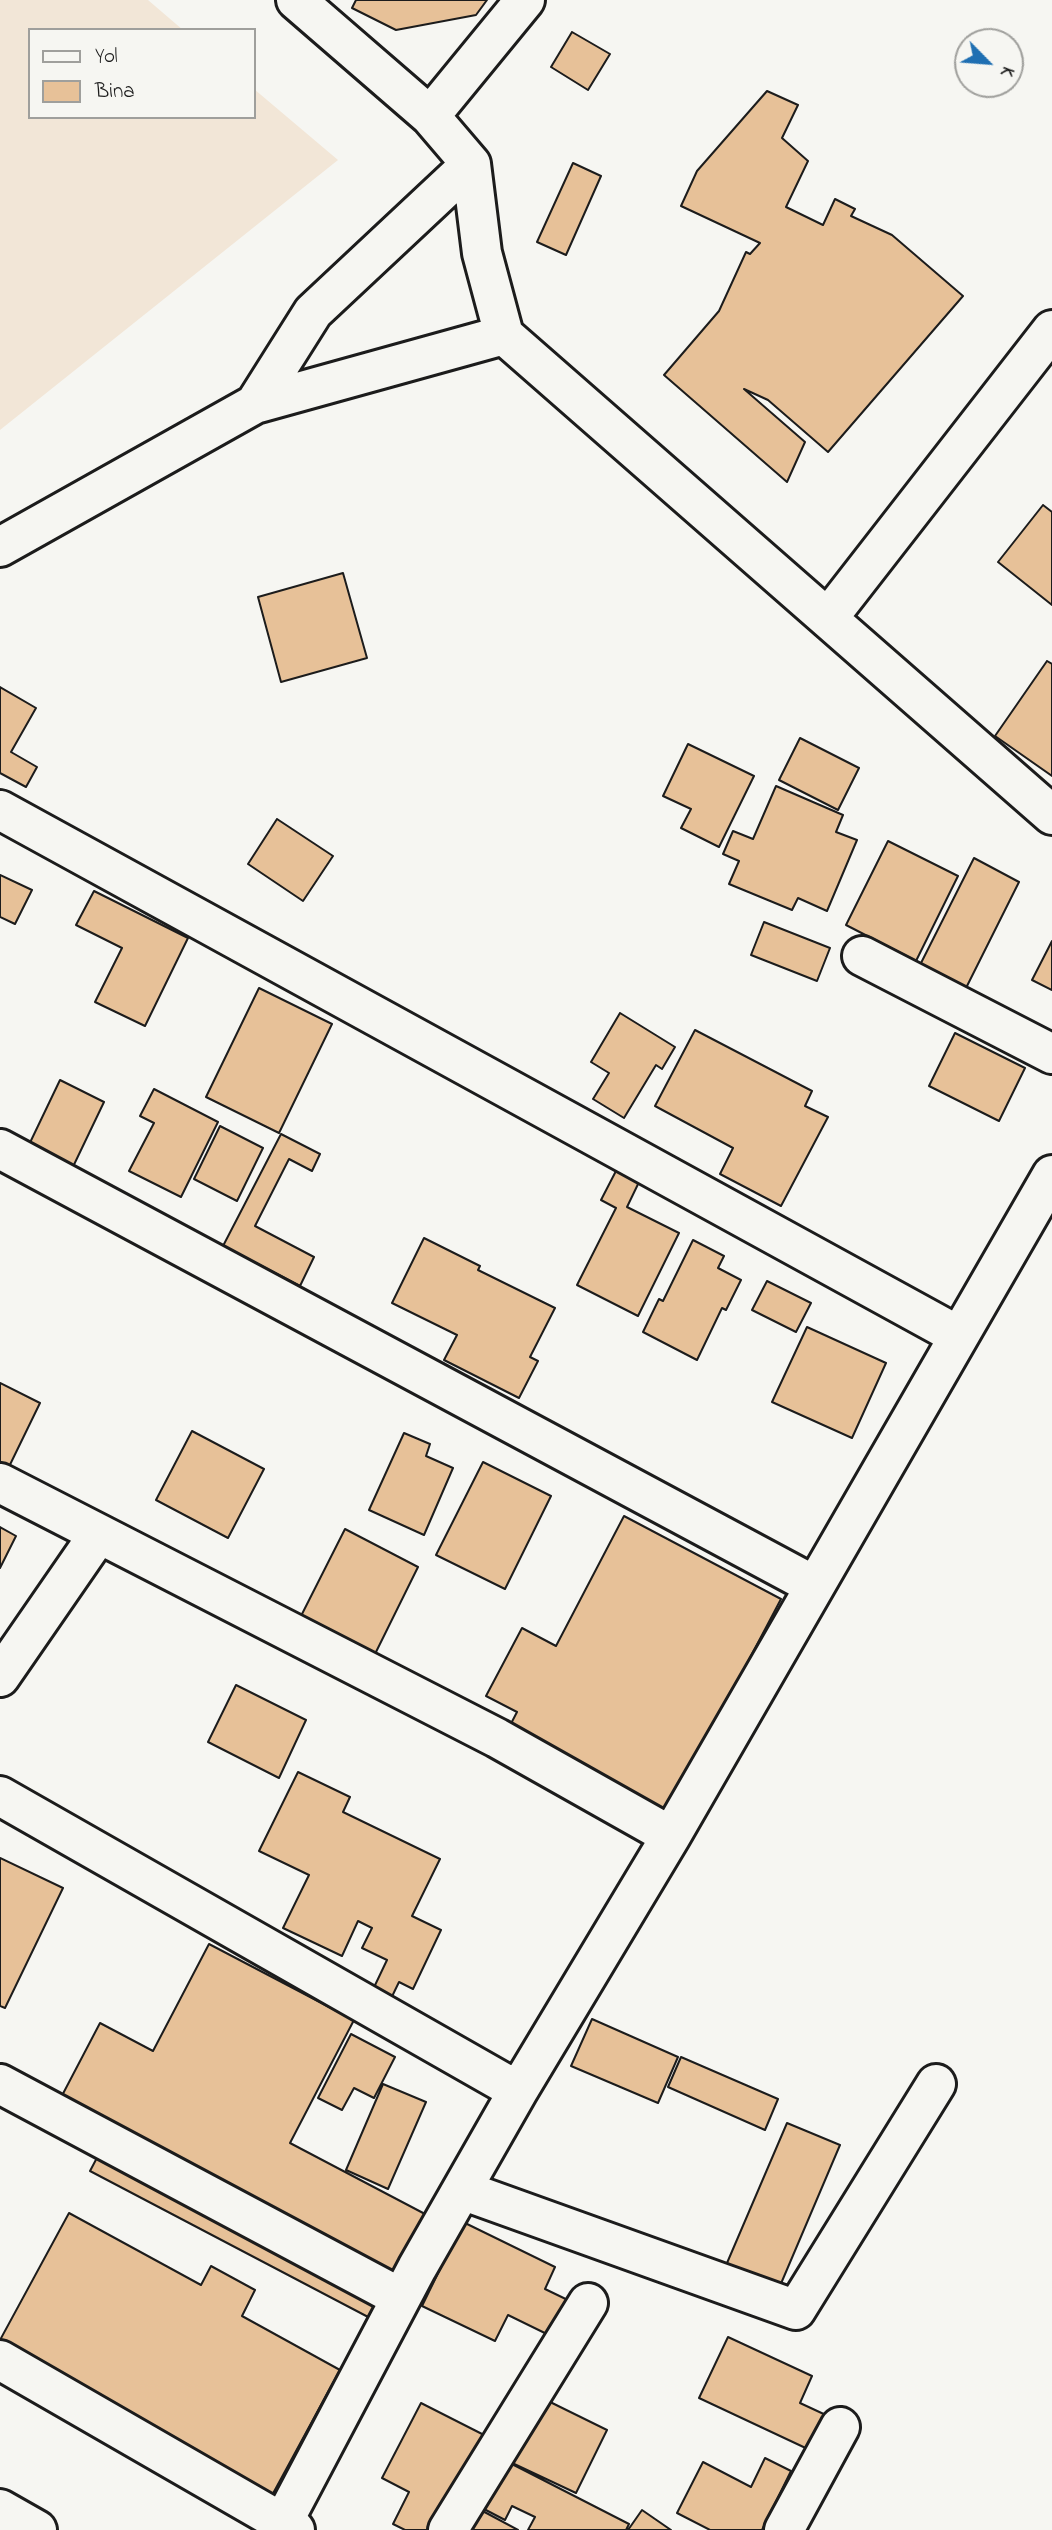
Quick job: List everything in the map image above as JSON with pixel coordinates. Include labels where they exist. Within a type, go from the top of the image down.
[{"type":"street","points":[[296,0],[430,116],[471,164],[482,253],[504,335],[1052,815]]},
{"type":"street","points":[[430,116],[525,0]]},
{"type":"street","points":[[255,404],[313,312],[471,164]]},
{"type":"street","points":[[828,618],[1052,330]]},
{"type":"street","points":[[0,547],[255,404],[504,335]]},
{"type":"street","points":[[0,810],[959,1336]]},
{"type":"street","points":[[862,956],[1052,1054]]},
{"type":"street","points":[[0,1149],[815,1586]]},
{"type":"street","points":[[0,2360],[289,2526],[401,2298],[518,2091],[671,1836],[1052,1175]]},
{"type":"street","points":[[0,1483],[497,1738],[671,1836]]},
{"type":"street","points":[[0,1676],[98,1535]]},
{"type":"street","points":[[0,1796],[518,2091]]},
{"type":"street","points":[[0,2084],[401,2298]]},
{"type":"street","points":[[462,2190],[796,2310],[936,2084]]},
{"type":"street","points":[[448,2530],[588,2303]]},
{"type":"street","points":[[783,2530],[840,2427]]},
{"type":"street","points":[[0,2509],[37,2530]]},
{"type":"shaded area","points":[[0,0],[148,0],[181,28],[28,28],[28,119],[256,119],[256,91],[338,160],[0,430]]},
{"type":"building","points":[[356,0],[487,0],[476,15],[396,30],[352,8]]},
{"type":"building","points":[[572,32],[610,54],[588,90],[551,67]]},
{"type":"building","points":[[767,91],[798,105],[782,138],[808,161],[786,207],[823,225],[835,199],[855,209],[851,216],[892,235],[963,296],[828,452],[768,400],[744,389],[805,442],[787,482],[664,375],[719,311],[746,252],[750,254],[760,243],[681,206],[697,171]]},
{"type":"building","points":[[573,163],[601,176],[566,255],[537,242]]},
{"type":"building","points":[[1043,505],[1052,512],[1052,605],[998,562]]},
{"type":"building","points":[[343,573],[367,658],[281,682],[258,597]]},
{"type":"building","points":[[1047,661],[1052,664],[1052,776],[995,736]]},
{"type":"building","points":[[0,687],[36,708],[11,752],[37,767],[26,787],[0,773]]},
{"type":"building","points":[[800,738],[859,768],[838,810],[779,780]]},
{"type":"building","points":[[688,744],[754,776],[719,847],[681,828],[691,809],[663,796]]},
{"type":"building","points":[[776,786],[843,815],[836,832],[857,840],[827,911],[798,898],[792,910],[729,884],[739,861],[723,854],[733,831],[753,839]]},
{"type":"building","points":[[277,819],[333,856],[303,901],[248,864]]},
{"type":"building","points":[[888,841],[958,876],[916,961],[846,925]]},
{"type":"building","points":[[974,858],[1019,882],[966,988],[920,965]]},
{"type":"building","points":[[0,875],[32,890],[15,924],[0,917]]},
{"type":"building","points":[[94,891],[188,938],[145,1026],[95,1002],[122,948],[76,925]]},
{"type":"building","points":[[764,922],[830,948],[817,981],[751,955]]},
{"type":"building","points":[[1052,941],[1052,990],[1032,980]]},
{"type":"building","points":[[259,988],[332,1024],[279,1133],[206,1097]]},
{"type":"building","points":[[620,1013],[675,1047],[662,1069],[656,1065],[624,1118],[593,1099],[609,1073],[591,1062]]},
{"type":"building","points":[[695,1030],[812,1091],[805,1106],[828,1117],[781,1206],[720,1174],[733,1148],[655,1106]]},
{"type":"building","points":[[955,1033],[1025,1068],[999,1121],[929,1086]]},
{"type":"building","points":[[60,1080],[104,1102],[70,1173],[26,1151]]},
{"type":"building","points":[[154,1089],[218,1122],[181,1197],[129,1171],[154,1123],[140,1116]]},
{"type":"building","points":[[220,1126],[263,1148],[237,1201],[194,1179]]},
{"type":"building","points":[[281,1134],[320,1154],[312,1171],[289,1159],[255,1226],[314,1257],[300,1286],[223,1246]]},
{"type":"building","points":[[617,1169],[640,1180],[627,1207],[679,1233],[638,1316],[577,1285],[616,1208],[601,1200]]},
{"type":"building","points":[[424,1238],[480,1266],[478,1270],[555,1308],[530,1357],[538,1361],[519,1398],[444,1360],[457,1335],[392,1303]]},
{"type":"building","points":[[693,1240],[724,1256],[718,1268],[741,1280],[726,1310],[722,1308],[697,1360],[643,1332],[659,1299],[663,1301]]},
{"type":"building","points":[[767,1281],[811,1303],[796,1332],[752,1310]]},
{"type":"building","points":[[807,1327],[886,1363],[852,1438],[772,1402]]},
{"type":"building","points":[[0,1383],[40,1403],[4,1477],[0,1475]]},
{"type":"building","points":[[192,1431],[264,1469],[228,1538],[156,1500]]},
{"type":"building","points":[[404,1433],[430,1444],[426,1456],[453,1468],[424,1535],[369,1510]]},
{"type":"building","points":[[483,1462],[551,1496],[505,1589],[436,1555]]},
{"type":"building","points":[[624,1516],[781,1599],[663,1823],[503,1739],[517,1712],[486,1696],[522,1628],[556,1646]]},
{"type":"building","points":[[0,1527],[16,1536],[0,1568]]},
{"type":"building","points":[[345,1529],[418,1567],[375,1654],[301,1616]]},
{"type":"building","points":[[236,1685],[306,1720],[279,1778],[208,1742]]},
{"type":"building","points":[[298,1772],[350,1797],[343,1812],[440,1859],[412,1916],[441,1930],[413,1989],[399,1982],[385,2011],[367,2002],[387,1960],[362,1948],[372,1928],[358,1921],[342,1956],[283,1928],[309,1875],[259,1851]]},
{"type":"building","points":[[0,1858],[63,1888],[5,2008],[0,2006]]},
{"type":"building","points":[[209,1944],[354,2020],[290,2143],[425,2214],[370,2318],[90,2171],[109,2135],[56,2107],[100,2023],[153,2051]]},
{"type":"building","points":[[592,2019],[678,2057],[658,2103],[571,2066]]},
{"type":"building","points":[[351,2034],[395,2057],[374,2098],[354,2088],[342,2110],[318,2098]]},
{"type":"building","points":[[681,2057],[778,2099],[765,2130],[668,2087]]},
{"type":"building","points":[[383,2084],[426,2102],[388,2189],[346,2170]]},
{"type":"building","points":[[787,2123],[840,2145],[774,2300],[721,2277]]},
{"type":"building","points":[[69,2213],[201,2285],[211,2266],[255,2290],[242,2316],[340,2370],[270,2499],[0,2351],[0,2340]]},
{"type":"building","points":[[463,2222],[555,2267],[545,2289],[574,2303],[557,2339],[508,2315],[495,2341],[422,2306]]},
{"type":"building","points":[[728,2337],[812,2376],[800,2403],[828,2416],[812,2451],[699,2398]]},
{"type":"building","points":[[542,2398],[607,2430],[576,2493],[510,2462]]},
{"type":"building","points":[[421,2403],[486,2436],[438,2530],[405,2530],[393,2524],[409,2492],[382,2478]]},
{"type":"building","points":[[765,2458],[791,2471],[762,2530],[710,2530],[677,2513],[703,2462],[751,2487]]},
{"type":"building","points":[[506,2461],[629,2524],[626,2530],[528,2530],[535,2517],[512,2506],[505,2520],[482,2508]]},
{"type":"building","points":[[477,2508],[518,2530],[465,2530]]},
{"type":"building","points":[[642,2510],[671,2530],[628,2530]]}]
